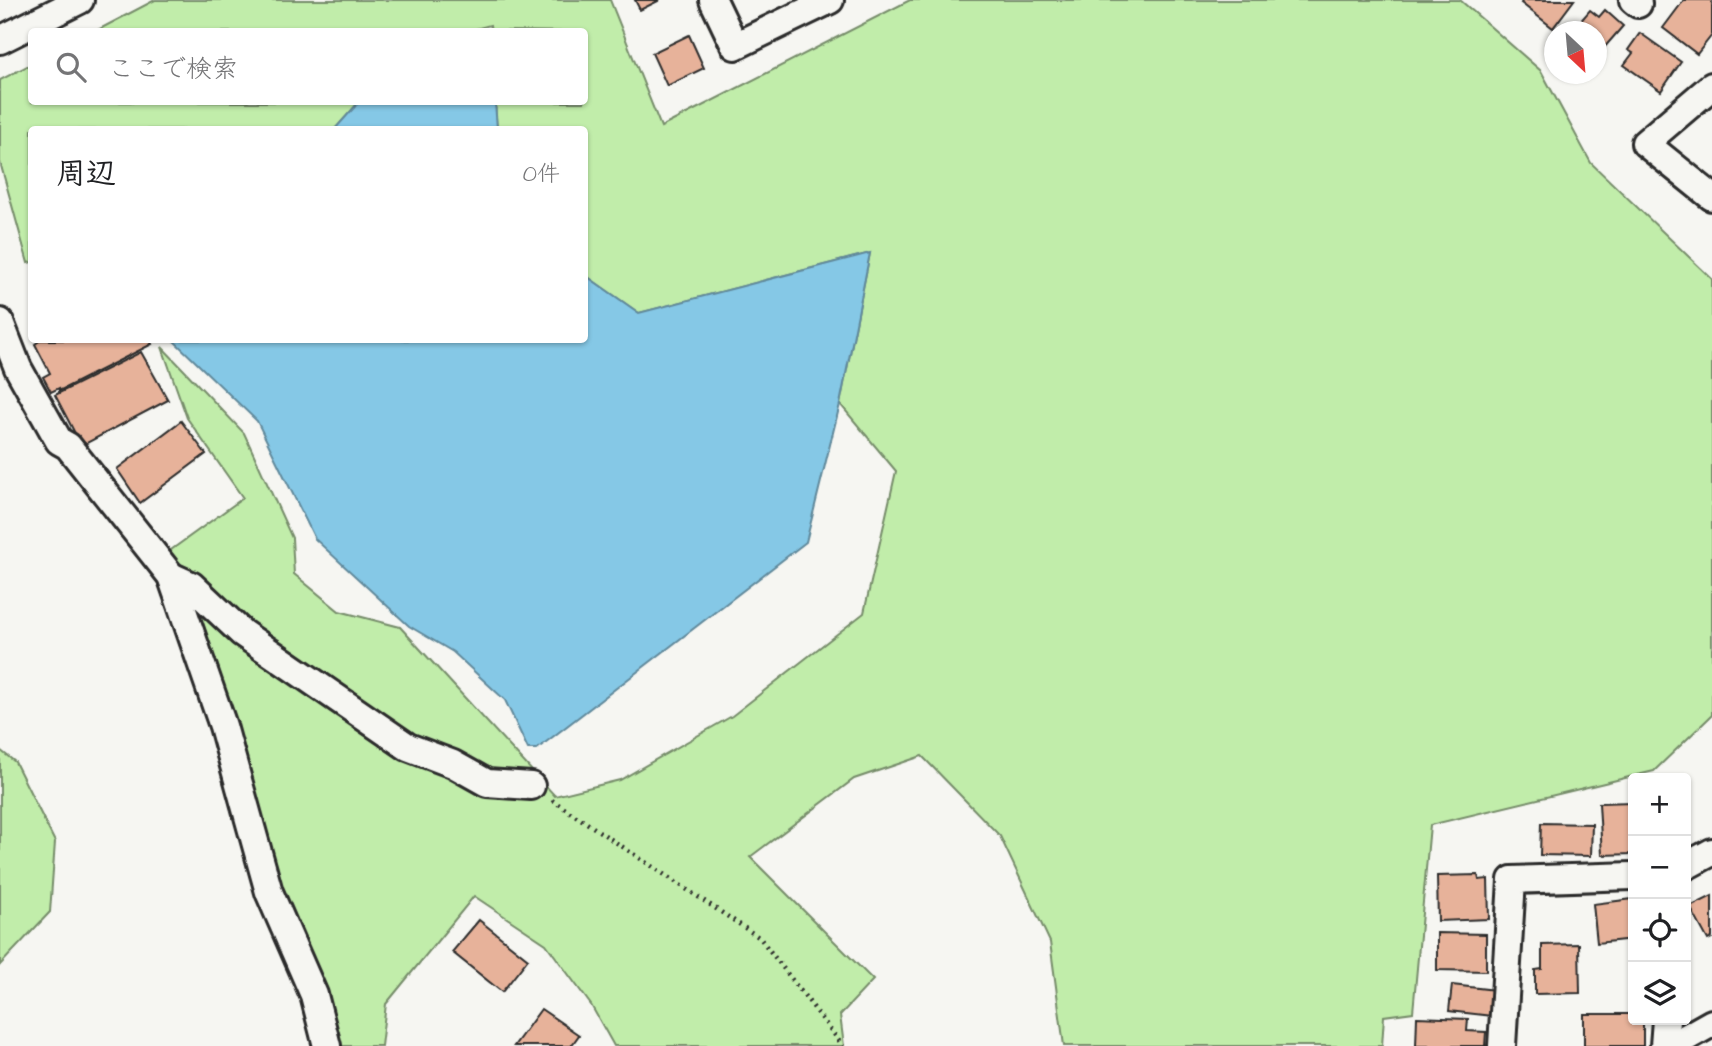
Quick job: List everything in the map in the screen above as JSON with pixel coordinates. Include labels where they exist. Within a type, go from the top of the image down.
[{"type":"street","points":[[713,0],[735,46],[830,0]]},
{"type":"street","points":[[0,40],[69,2]]},
{"type":"street","points":[[1712,86],[1644,143],[1712,197]]},
{"type":"street","points":[[0,322],[18,368],[59,441],[68,446],[171,576],[223,726],[269,892],[314,995],[327,1046]]},
{"type":"street","points":[[171,576],[191,585],[242,633],[408,747],[453,764],[487,783],[531,786]]},
{"type":"street","points":[[1691,863],[1712,852]]},
{"type":"street","points":[[1502,1046],[1512,880],[1628,876]]},
{"type":"street","points":[[1671,1046],[1712,1023]]},
{"type":"street","points":[[1664,1046],[1666,1025]]},
{"type":"path","points":[[531,786],[760,938],[843,1046]]},
{"type":"green space","points":[[155,0],[610,0],[661,127],[910,0],[1460,0],[1541,71],[1544,84],[1548,84],[1591,163],[1712,279],[1712,715],[1654,771],[1628,773],[1628,777],[1430,825],[1413,1012],[1384,1016],[1382,1046],[1064,1046],[1050,942],[1000,836],[922,756],[854,779],[750,857],[873,980],[840,1015],[844,1046],[614,1046],[591,1005],[546,944],[474,896],[386,1004],[381,1046],[337,1046],[329,999],[281,898],[193,597],[164,555],[243,498],[187,418],[162,347],[244,433],[292,538],[294,574],[339,611],[400,627],[555,796],[620,780],[732,716],[864,613],[896,471],[840,404],[870,253],[639,313],[588,277],[588,126],[497,126],[495,105],[588,105],[588,28],[490,28],[490,25],[479,28],[102,28]]},
{"type":"green space","points":[[28,66],[28,105],[356,105],[338,126],[28,126],[28,263],[0,162],[0,80]]},
{"type":"green space","points":[[0,750],[15,762],[55,842],[50,912],[0,965]]},
{"type":"water","points":[[356,105],[495,105],[497,126],[338,126]]},
{"type":"water","points":[[870,253],[840,404],[806,542],[537,749],[528,749],[505,700],[453,652],[409,626],[315,539],[257,421],[176,343],[588,343],[588,277],[639,313]]},
{"type":"building","points":[[635,0],[660,0],[640,10]]},
{"type":"building","points":[[1523,0],[1574,0],[1558,21],[1544,21],[1521,3]]},
{"type":"building","points":[[1684,0],[1712,0],[1712,35],[1697,54],[1663,28]]},
{"type":"building","points":[[1590,10],[1599,17],[1605,10],[1623,26],[1607,44],[1607,21],[1580,21]]},
{"type":"building","points":[[1640,33],[1681,62],[1661,91],[1624,65],[1633,53],[1628,50]]},
{"type":"building","points":[[689,35],[704,68],[667,86],[652,53]]},
{"type":"building","points":[[35,344],[152,344],[59,391],[59,388],[51,392],[43,377],[50,373]]},
{"type":"building","points":[[141,352],[168,400],[85,444],[79,441],[55,395]]},
{"type":"building","points":[[181,421],[206,454],[140,503],[117,469]]},
{"type":"building","points":[[1628,802],[1628,854],[1602,855],[1599,803]]},
{"type":"building","points":[[1541,823],[1592,824],[1591,856],[1540,855]]},
{"type":"building","points":[[1478,875],[1479,880],[1488,879],[1489,919],[1438,921],[1437,876]]},
{"type":"building","points":[[1712,896],[1712,938],[1708,940],[1691,906]]},
{"type":"building","points":[[1628,900],[1628,940],[1597,943],[1593,904]]},
{"type":"building","points":[[479,920],[528,959],[502,992],[452,952]]},
{"type":"building","points":[[1437,933],[1486,934],[1486,971],[1437,970]]},
{"type":"building","points":[[1579,944],[1580,993],[1535,994],[1535,970],[1542,969],[1542,945]]},
{"type":"building","points":[[1452,985],[1495,990],[1492,1016],[1449,1011]]},
{"type":"building","points":[[541,1009],[579,1035],[571,1046],[514,1046]]},
{"type":"building","points":[[1584,1014],[1628,1014],[1628,1025],[1643,1025],[1643,1046],[1584,1046]]},
{"type":"building","points":[[1417,1017],[1468,1019],[1467,1031],[1486,1032],[1485,1046],[1416,1046]]}]
